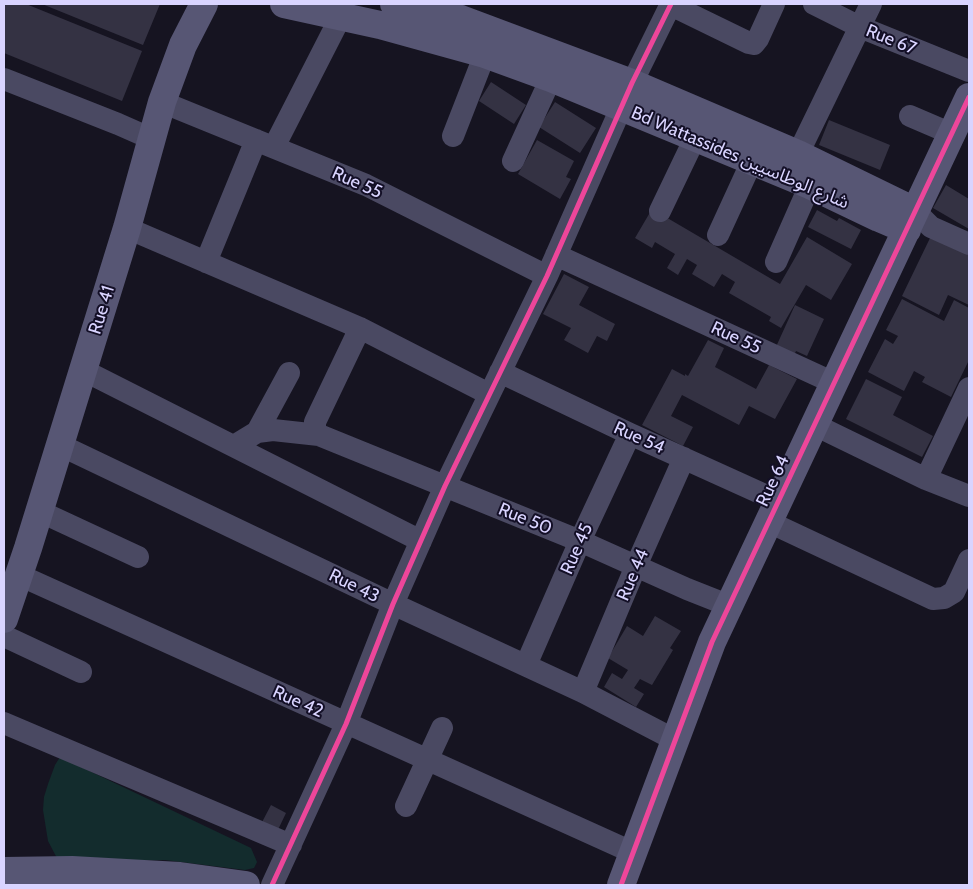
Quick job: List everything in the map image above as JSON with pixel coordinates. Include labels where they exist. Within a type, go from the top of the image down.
[{"type":"street","name":"Rue 41","points":[[4,619],[127,228],[162,102],[183,45],[204,4]]},
{"type":"street","name":"Bd Wattassides شارع الوطاسيين","points":[[284,4],[424,36],[485,54],[551,78],[810,185],[879,218],[918,222]]},
{"type":"street","name":"Bd Wattassides شارع الوطاسيين","points":[[394,4],[464,11],[798,154],[918,222]]},
{"type":"street","points":[[272,885],[346,724],[393,604],[445,486],[547,276],[632,83],[670,4],[754,44],[774,4]]},
{"type":"street","name":"Rue 67","points":[[814,4],[860,27],[969,72]]},
{"type":"street","points":[[798,154],[871,4]]},
{"type":"street","points":[[206,262],[265,143],[341,16]]},
{"type":"street","points":[[453,136],[485,54]]},
{"type":"street","points":[[513,161],[551,78]]},
{"type":"street","points":[[4,79],[152,139]]},
{"type":"street","name":"Rue 64","points":[[622,885],[712,642],[834,383],[918,222],[952,134],[969,97]]},
{"type":"street","name":"Rue 55","points":[[162,102],[366,185],[547,276]]},
{"type":"street","points":[[910,116],[952,134]]},
{"type":"street","points":[[660,211],[695,138]]},
{"type":"street","points":[[718,235],[752,161]]},
{"type":"street","points":[[776,262],[810,185]]},
{"type":"street","points":[[918,222],[969,244]]},
{"type":"street","points":[[127,228],[360,328],[489,394]]},
{"type":"street","name":"Rue 55","points":[[556,255],[834,383]]},
{"type":"street","points":[[319,435],[315,429],[315,422],[360,328]]},
{"type":"street","points":[[83,370],[421,541]]},
{"type":"street","name":"Rue 54","points":[[500,372],[684,458],[774,511],[933,599],[944,598],[954,592],[969,560]]},
{"type":"street","points":[[234,446],[257,432],[289,373]]},
{"type":"street","points":[[926,479],[969,388]]},
{"type":"street","points":[[815,425],[926,479],[969,496]]},
{"type":"street","name":"Rue 50","points":[[257,432],[273,430],[319,435],[580,541],[730,606]]},
{"type":"street","name":"Rue 45","points":[[526,665],[580,541],[630,434]]},
{"type":"street","name":"Rue 43","points":[[60,444],[393,604],[583,692],[676,740]]},
{"type":"street","name":"Rue 44","points":[[583,692],[684,458]]},
{"type":"street","points":[[39,511],[138,557]]},
{"type":"street","name":"Rue 42","points":[[18,575],[634,852]]},
{"type":"street","points":[[4,636],[81,672]]},
{"type":"street","points":[[4,723],[291,845]]},
{"type":"street","points":[[406,806],[442,728]]},
{"type":"street","points":[[4,871],[72,870],[170,875],[246,885]]},
{"type":"green space","points":[[60,757],[251,848],[257,862],[254,868],[245,870],[165,860],[59,862],[48,841],[43,810],[48,784]]},
{"type":"building","points":[[4,4],[26,4],[142,51],[122,101],[4,53]]},
{"type":"building","points":[[42,4],[160,4],[143,45]]},
{"type":"building","points":[[491,82],[526,105],[514,124],[479,101]]},
{"type":"building","points":[[555,102],[596,128],[580,153],[539,127]]},
{"type":"building","points":[[829,120],[890,145],[880,170],[819,145]]},
{"type":"building","points":[[537,140],[574,161],[566,177],[571,179],[560,199],[518,174]]},
{"type":"building","points":[[946,185],[969,199],[969,229],[933,208]]},
{"type":"building","points":[[652,209],[780,284],[807,237],[852,264],[831,300],[806,285],[781,328],[769,321],[771,317],[729,293],[735,282],[722,274],[714,287],[692,274],[697,265],[687,259],[678,275],[667,268],[675,254],[655,242],[652,248],[635,238]]},
{"type":"building","points":[[817,210],[837,221],[839,218],[861,230],[851,249],[808,227]]},
{"type":"building","points":[[931,236],[969,255],[969,305],[948,295],[939,315],[902,296]]},
{"type":"building","points":[[564,274],[589,287],[579,305],[615,324],[607,341],[597,336],[588,353],[564,340],[571,328],[543,314]]},
{"type":"building","points":[[902,299],[944,321],[954,300],[969,308],[969,360],[951,397],[922,382],[925,377],[914,371],[904,391],[868,372],[885,339],[893,344],[898,336],[886,330]]},
{"type":"building","points":[[795,305],[824,319],[807,356],[796,351],[793,358],[775,349]]},
{"type":"building","points":[[708,340],[724,348],[715,367],[756,389],[769,365],[797,379],[775,419],[749,406],[739,425],[682,395],[671,416],[693,427],[683,446],[642,425],[672,369],[688,376]]},
{"type":"building","points":[[866,379],[902,397],[893,415],[933,436],[922,457],[846,419]]},
{"type":"building","points":[[655,616],[681,631],[670,648],[673,650],[652,685],[640,679],[634,688],[644,694],[636,707],[604,687],[612,673],[622,679],[628,670],[608,658],[627,626],[643,636]]},
{"type":"building","points":[[271,805],[286,813],[276,834],[260,826]]},
{"type":"cycle path","points":[[272,885],[346,724],[393,604],[445,486],[547,276],[632,83],[671,4]]},
{"type":"cycle path","points":[[621,885],[712,642],[969,97]]}]
